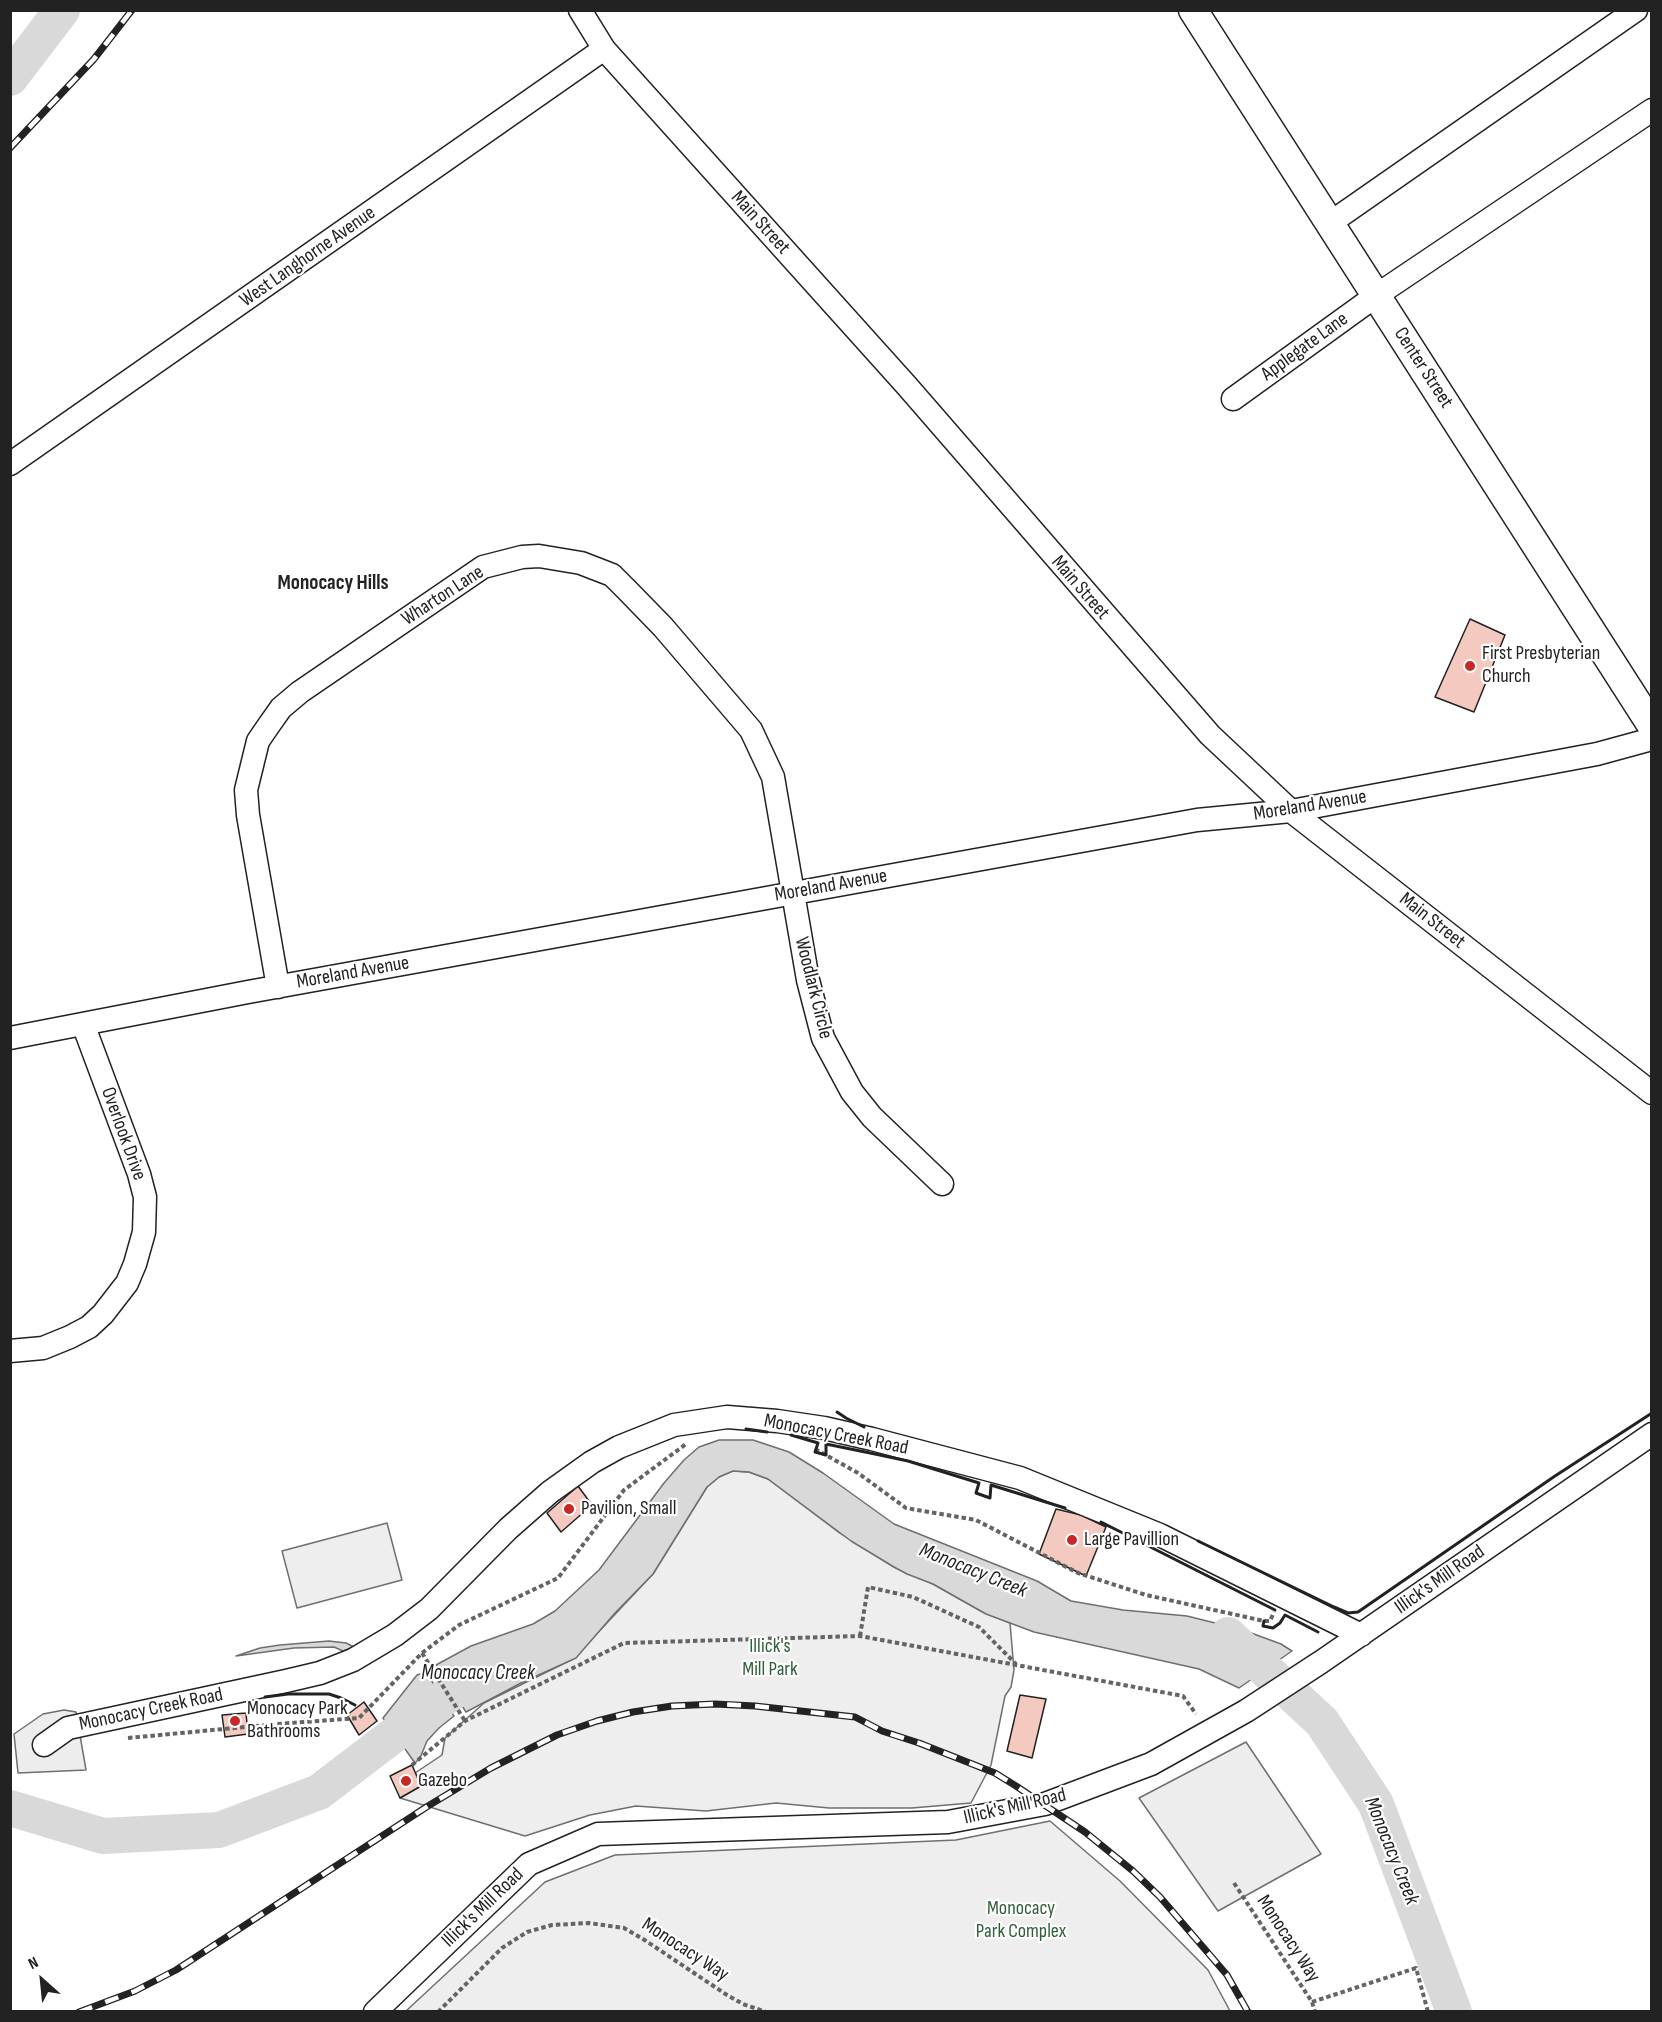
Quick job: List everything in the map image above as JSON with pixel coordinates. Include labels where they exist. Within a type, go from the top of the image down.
[{"type":"main road","name":"Center Street","points":[[1193,10],[1652,726]]},
{"type":"street","name":"Main Street","points":[[580,10],[604,49],[907,386],[1210,735],[1291,812],[1652,1093]]},
{"type":"street","points":[[1330,223],[1636,10]]},
{"type":"street","name":"West Langhorne Avenue","points":[[10,464],[604,49]]},
{"type":"street","name":"Applegate Lane","points":[[1233,399],[1377,295],[1648,116]]},
{"type":"street","name":"Wharton Lane","points":[[278,987],[248,815],[246,790],[258,741],[281,708],[300,692],[483,567],[522,557],[539,556],[581,563],[612,575],[663,627],[711,685],[736,711],[751,730],[773,777],[791,893]]},
{"type":"street","name":"Moreland Avenue","points":[[10,1038],[1197,820],[1291,812],[1597,754],[1652,738]]},
{"type":"street","name":"Woodlark Circle","points":[[791,893],[823,1038],[836,1064],[852,1092],[872,1117],[942,1185]]},
{"type":"street","name":"Overlook Drive","points":[[10,1351],[43,1348],[89,1327],[103,1314],[127,1283],[144,1232],[145,1197],[139,1174],[83,1024]]},
{"type":"street","name":"Monocacy Creek Road","points":[[44,1746],[68,1728],[320,1673],[353,1660],[395,1635],[429,1609],[508,1529],[550,1492],[592,1462],[619,1447],[674,1425],[727,1417],[824,1428],[872,1438],[1020,1478],[1160,1535],[1361,1635]]},
{"type":"street","name":"Illick's Mill Road","points":[[375,2012],[529,1864],[598,1834],[948,1822],[1045,1804],[1151,1764],[1246,1711],[1321,1662],[1652,1434]]},
{"type":"path","points":[[124,1738],[359,1718],[422,1653],[459,1625],[558,1578],[624,1490],[695,1439]]},
{"type":"path","points":[[807,1444],[858,1473],[906,1508],[976,1521],[1078,1573],[1136,1592],[1264,1621],[1270,1621],[1275,1610]]},
{"type":"path","points":[[860,1636],[868,1587],[913,1597],[979,1627],[1016,1664]]},
{"type":"path","points":[[411,1766],[465,1721],[624,1643],[860,1636],[1183,1696],[1196,1714]]},
{"type":"path","points":[[422,1653],[465,1721]]},
{"type":"path","name":"Monocacy Way","points":[[1234,1883],[1312,2002],[1316,2012]]},
{"type":"path","name":"Monocacy Way","points":[[438,2012],[502,1948],[527,1932],[552,1925],[589,1923],[624,1928],[727,1995],[743,2004],[766,2012]]},
{"type":"path","points":[[1312,2002],[1416,1968],[1428,2012]]},
{"type":"green space","name":"Illick's Mill Park","points":[[732,1471],[749,1472],[768,1479],[837,1531],[894,1567],[933,1584],[981,1611],[1010,1623],[1014,1670],[1011,1687],[1005,1696],[991,1765],[971,1803],[912,1808],[829,1808],[776,1803],[706,1811],[636,1806],[590,1815],[525,1836],[400,1798],[421,1786],[415,1773],[442,1755],[445,1738],[484,1703],[573,1659],[653,1574],[707,1487],[719,1477]]},
{"type":"green space","points":[[387,1523],[402,1580],[297,1608],[282,1551]]},
{"type":"green space","name":"Monocacy Park Complex","points":[[1050,1821],[1120,1881],[1208,1970],[1230,2011],[406,2011],[545,1882],[615,1855],[956,1840]]},
{"type":"shaded area","points":[[64,1710],[76,1712],[86,1770],[18,1773],[14,1734],[43,1714]]},
{"type":"shaded area","points":[[1246,1742],[1321,1854],[1218,1911],[1139,1798]]},
{"type":"water","name":"Monocacy Creek","points":[[719,1440],[753,1440],[789,1452],[823,1473],[894,1524],[1037,1581],[1071,1601],[1123,1610],[1187,1616],[1243,1630],[1281,1644],[1292,1651],[1239,1688],[1199,1669],[1034,1632],[986,1614],[933,1584],[894,1567],[851,1541],[768,1479],[749,1472],[733,1471],[719,1477],[707,1487],[653,1574],[576,1658],[466,1712],[436,1665],[471,1646],[533,1624],[555,1611],[599,1570],[684,1460],[699,1447]]},
{"type":"water","points":[[329,1641],[346,1643],[354,1647],[343,1651],[334,1647],[294,1648],[236,1656],[260,1648]]},
{"type":"water","name":"Monocacy Creek","points":[[426,1672],[454,1716],[427,1741],[420,1758],[415,1763],[383,1718],[417,1675]]},
{"type":"building","name":"First Presbyterian Church","points":[[1470,619],[1505,635],[1474,712],[1435,697]]},
{"type":"building","name":"Pavilion, Small","points":[[578,1486],[592,1505],[561,1532],[547,1513]]},
{"type":"building","name":"Large Pavillion","points":[[1056,1509],[1081,1515],[1106,1527],[1086,1576],[1039,1554]]},
{"type":"building","points":[[1020,1695],[1046,1699],[1032,1758],[1007,1751]]},
{"type":"building","points":[[364,1702],[377,1721],[359,1735],[347,1715]]},
{"type":"building","name":"Monocacy Park Bathrooms","points":[[246,1713],[248,1734],[225,1737],[222,1715]]},
{"type":"building","name":"Gazebo","points":[[412,1765],[421,1786],[400,1798],[390,1776]]},
{"type":"waterway","name":"Monocacy Creek","points":[[10,78],[62,10]]},
{"type":"waterway","name":"Monocacy Creek","points":[[1228,1635],[1322,1722],[1376,1804],[1454,2012]]},
{"type":"waterway","name":"Monocacy Creek","points":[[10,1808],[103,1836],[219,1830],[319,1792],[433,1705],[495,1665]]},
{"type":"railway","points":[[10,148],[94,59],[132,10]]},
{"type":"railway","points":[[79,2012],[135,1991],[176,1970],[428,1806],[491,1768],[557,1735],[597,1721],[633,1712],[672,1706],[715,1704],[855,1717],[882,1731],[995,1773],[1085,1832],[1133,1871],[1160,1897],[1227,1975],[1248,2012]]},
{"type":"wall","points":[[837,1412],[864,1427]]},
{"type":"wall","points":[[1198,1541],[1334,1607],[1348,1613],[1358,1612],[1555,1476],[1652,1413]]},
{"type":"wall","points":[[746,1429],[767,1432]]},
{"type":"wall","points":[[791,1435],[818,1443],[815,1452],[826,1455],[826,1444],[908,1461],[979,1483],[976,1493],[990,1498],[991,1485],[1065,1508]]},
{"type":"wall","points":[[1101,1522],[1275,1610]]},
{"type":"wall","points":[[1264,1621],[1263,1626],[1273,1628],[1285,1615],[1318,1632]]},
{"type":"wall","points":[[265,1697],[288,1694],[329,1694],[355,1705]]},
{"type":"place","name":"First Presbyterian Church","points":[[1470,666]]},
{"type":"place","name":"Pavilion, Small","points":[[569,1509]]},
{"type":"place","name":"Large Pavillion","points":[[1072,1540]]},
{"type":"place","name":"Monocacy Park Bathrooms","points":[[235,1721]]},
{"type":"place","name":"Gazebo","points":[[406,1781]]},
{"type":"district","name":"Monocacy Hills","points":[[333,584]]}]
